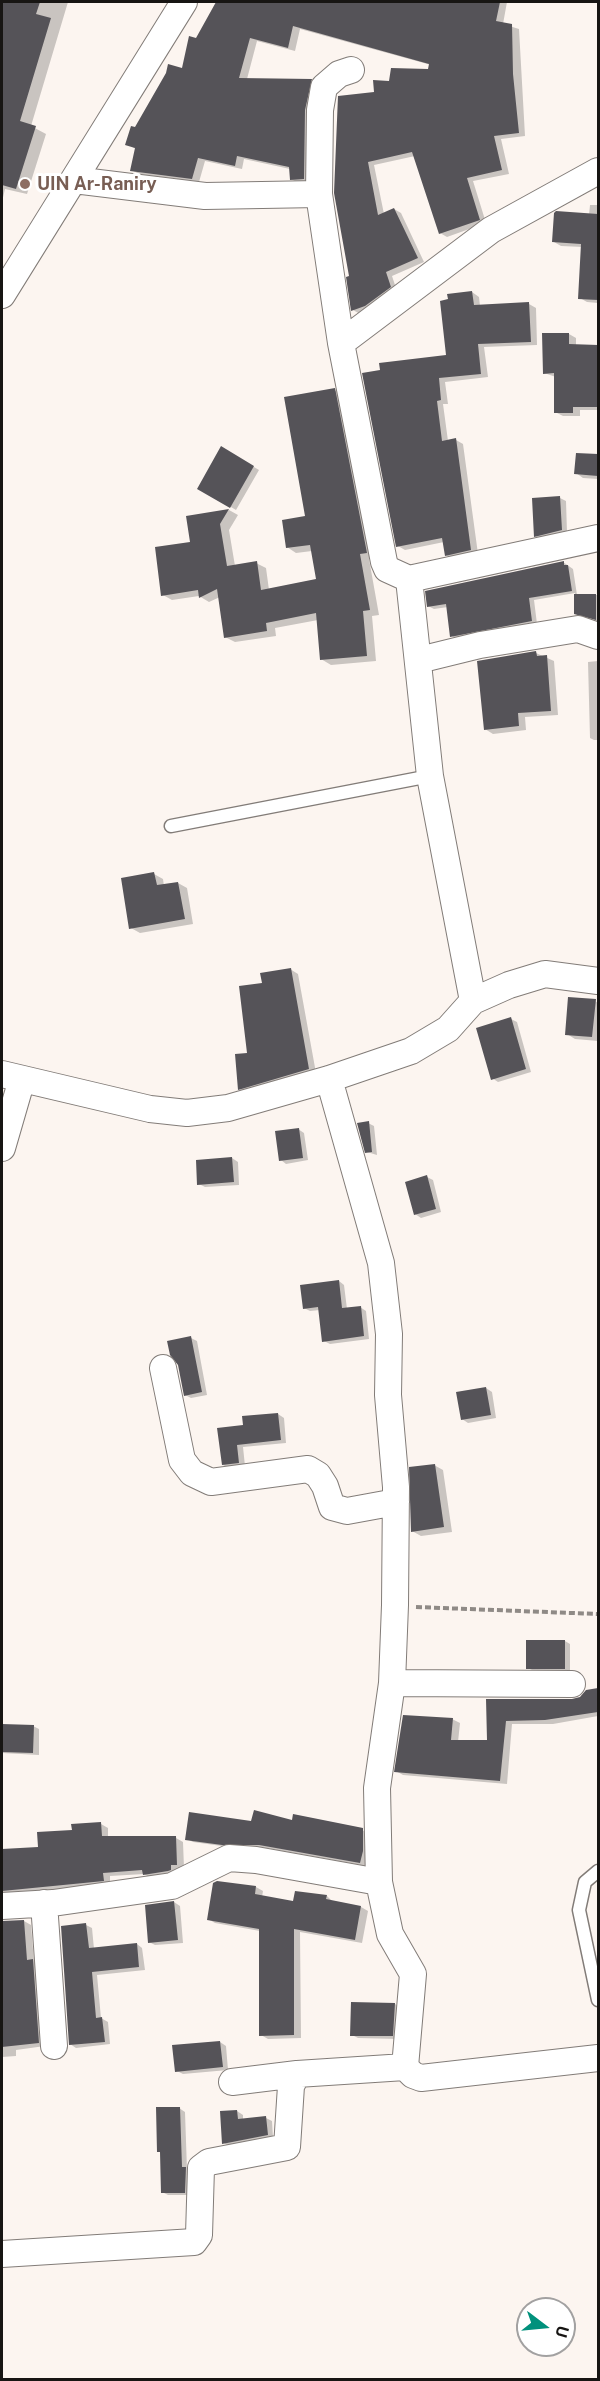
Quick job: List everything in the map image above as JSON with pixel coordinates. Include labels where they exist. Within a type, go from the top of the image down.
[{"type":"street","points":[[2,295],[184,2]]},
{"type":"street","points":[[351,70],[339,74],[324,87],[320,110],[319,194],[341,343],[387,569],[409,579],[598,538]]},
{"type":"street","points":[[341,343],[491,230],[598,171]]},
{"type":"street","points":[[74,180],[205,196],[319,194]]},
{"type":"street","points":[[409,579],[430,776],[472,1001]]},
{"type":"street","points":[[418,660],[480,645],[578,629],[598,636]]},
{"type":"street","points":[[2,1148],[12,1077],[150,1109],[188,1113],[228,1108],[329,1079],[428,1042],[448,1029],[472,1001],[509,985],[545,974],[598,981]]},
{"type":"street","points":[[329,1079],[381,1263],[389,1334],[388,1395],[396,1502],[395,1605],[392,1683],[377,1788],[379,1882],[390,1934],[413,1974],[405,2067]]},
{"type":"street","points":[[163,1368],[182,1460],[192,1473],[211,1482],[308,1469],[318,1475],[325,1486],[332,1507],[347,1511],[396,1502]]},
{"type":"street","points":[[392,1683],[572,1684]]},
{"type":"street","points":[[2,1906],[44,1903],[172,1886],[229,1858],[255,1860],[379,1882]]},
{"type":"street","points":[[44,1903],[54,2046]]},
{"type":"street","points":[[232,2082],[297,2074],[405,2067],[413,2075],[421,2078],[598,2058]]},
{"type":"street","points":[[2,2254],[194,2242],[199,2235],[201,2168],[209,2162],[287,2147],[291,2086],[297,2074]]},
{"type":"lane","points":[[171,826],[430,776]]},
{"type":"lane","points":[[598,1871],[585,1882],[579,1910],[598,2000]]},
{"type":"path","points":[[395,1605],[598,1614]]},
{"type":"building","points":[[2,2],[40,2],[36,14],[51,18],[20,121],[36,126],[16,189],[2,185]]},
{"type":"building","points":[[216,2],[500,2],[496,21],[512,24],[513,74],[519,133],[494,136],[502,170],[467,178],[480,220],[439,234],[412,152],[368,162],[378,215],[394,208],[418,258],[386,272],[391,287],[365,306],[351,311],[346,277],[349,276],[334,193],[338,96],[374,92],[373,80],[389,81],[391,68],[428,69],[429,64],[293,26],[288,48],[250,38],[239,78],[312,79],[305,110],[304,179],[290,180],[289,167],[237,156],[235,166],[198,158],[192,179],[130,171],[135,148],[125,145],[131,126],[135,127],[166,73],[168,64],[182,68],[189,36],[196,38]]},
{"type":"building","points":[[556,211],[598,214],[598,300],[578,299],[581,244],[552,242]]},
{"type":"building","points":[[472,291],[474,305],[529,302],[531,342],[478,344],[481,374],[439,378],[441,400],[437,401],[442,441],[456,438],[471,550],[445,556],[442,538],[396,547],[362,373],[380,370],[379,363],[446,355],[440,301],[448,299],[447,294]]},
{"type":"building","points":[[542,333],[569,333],[569,344],[598,345],[598,407],[573,407],[573,413],[554,413],[554,373],[543,374]]},
{"type":"building","points":[[335,388],[367,553],[360,554],[370,610],[363,611],[367,656],[320,660],[316,613],[266,623],[267,631],[224,638],[217,589],[199,598],[198,590],[161,596],[155,547],[190,542],[186,516],[229,509],[220,524],[227,566],[257,561],[261,590],[316,579],[310,545],[286,548],[282,520],[305,516],[284,397]]},
{"type":"building","points":[[221,446],[254,466],[230,508],[197,489]]},
{"type":"building","points":[[576,453],[598,454],[598,476],[574,474]]},
{"type":"building","points":[[560,496],[562,530],[534,537],[532,498]]},
{"type":"building","points":[[564,561],[564,565],[568,565],[572,591],[529,598],[532,621],[450,637],[446,604],[427,607],[425,591]]},
{"type":"building","points":[[574,594],[596,594],[596,620],[574,614]]},
{"type":"building","points":[[536,651],[537,656],[547,655],[551,711],[518,713],[519,726],[484,730],[477,661]]},
{"type":"building","points":[[154,872],[157,885],[178,882],[185,919],[129,929],[121,878]]},
{"type":"building","points":[[291,968],[309,1069],[238,1090],[235,1054],[247,1053],[239,986],[262,983],[260,973]]},
{"type":"building","points":[[568,997],[596,999],[592,1037],[565,1035]]},
{"type":"building","points":[[511,1017],[526,1069],[491,1080],[476,1028]]},
{"type":"building","points":[[369,1121],[372,1152],[365,1153],[357,1123]]},
{"type":"building","points":[[299,1128],[303,1158],[279,1161],[275,1131]]},
{"type":"building","points":[[232,1157],[234,1182],[197,1185],[196,1160]]},
{"type":"building","points":[[427,1175],[436,1209],[414,1215],[405,1182]]},
{"type":"building","points":[[339,1280],[342,1308],[361,1306],[364,1336],[322,1342],[318,1307],[303,1309],[300,1285]]},
{"type":"building","points":[[191,1336],[202,1392],[184,1396],[178,1365],[170,1355],[167,1341]]},
{"type":"building","points":[[486,1387],[491,1415],[461,1420],[456,1392]]},
{"type":"building","points":[[278,1413],[281,1440],[237,1445],[239,1463],[222,1465],[217,1428],[243,1425],[242,1416]]},
{"type":"building","points":[[435,1464],[444,1527],[411,1532],[409,1467]]},
{"type":"building","points":[[526,1640],[565,1640],[565,1669],[526,1669]]},
{"type":"building","points":[[598,1688],[598,1712],[545,1720],[506,1721],[500,1781],[394,1772],[403,1715],[453,1718],[451,1740],[487,1740],[486,1699],[572,1699],[580,1697],[586,1690]]},
{"type":"building","points":[[2,1724],[34,1725],[33,1753],[2,1752]]},
{"type":"building","points":[[254,1810],[292,1820],[293,1814],[363,1828],[363,1851],[360,1863],[259,1845],[222,1845],[185,1840],[189,1812],[251,1821]]},
{"type":"building","points":[[101,1822],[102,1836],[176,1836],[177,1865],[171,1865],[171,1870],[168,1871],[143,1875],[142,1870],[103,1873],[104,1881],[2,1891],[2,1849],[38,1847],[37,1832],[72,1830],[71,1824]]},
{"type":"building","points":[[217,1881],[256,1886],[255,1894],[293,1901],[295,1891],[327,1895],[326,1899],[361,1906],[355,1940],[294,1929],[294,2035],[259,2036],[259,1929],[207,1920],[213,1883]]},
{"type":"building","points":[[174,1901],[178,1940],[148,1943],[145,1905]]},
{"type":"building","points":[[24,1920],[27,1960],[33,1959],[39,2043],[2,2047],[2,1921]]},
{"type":"building","points":[[86,1923],[89,1948],[137,1943],[139,1967],[92,1972],[96,2018],[102,2017],[105,2042],[69,2045],[61,1926]]},
{"type":"building","points":[[351,2002],[395,2003],[393,2036],[350,2036]]},
{"type":"building","points":[[220,2041],[223,2067],[175,2072],[172,2045]]},
{"type":"building","points":[[156,2107],[180,2107],[182,2167],[186,2167],[185,2193],[161,2193]]},
{"type":"building","points":[[237,2110],[238,2119],[266,2116],[268,2135],[222,2144],[220,2111]]},
{"type":"place","name":"UIN Ar-Raniry","points":[[25,184]]}]
